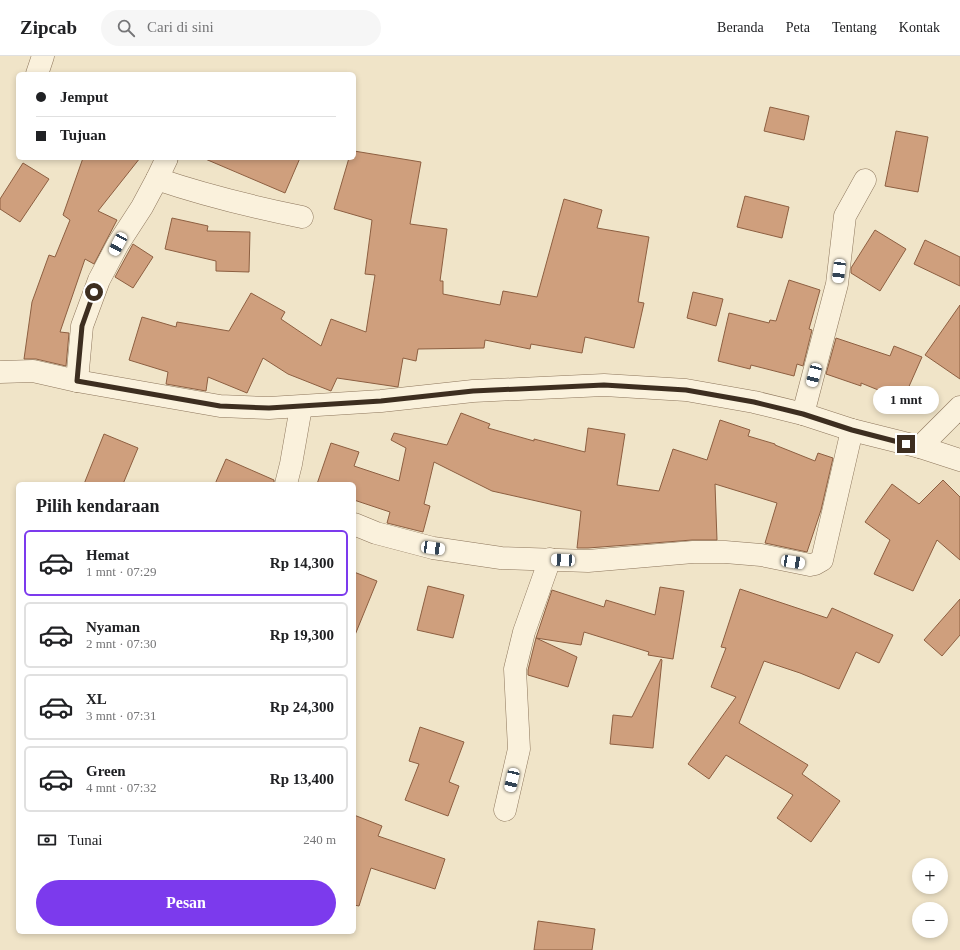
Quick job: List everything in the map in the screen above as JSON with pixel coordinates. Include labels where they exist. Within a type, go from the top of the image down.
[{"type":"street","points":[[38,72],[43,56]]},
{"type":"street","points":[[77,381],[82,326],[99,280],[118,244],[142,207],[166,160]]},
{"type":"street","points":[[156,179],[205,195],[254,208],[302,217]]},
{"type":"street","points":[[803,414],[837,284],[845,216],[865,180]]},
{"type":"street","points":[[0,372],[33,371],[77,381],[220,406],[269,408],[301,407],[473,391],[604,385],[686,390],[754,402],[803,414],[852,430],[920,447],[960,460]]},
{"type":"street","points":[[286,482],[301,407]]},
{"type":"street","points":[[920,447],[960,407]]},
{"type":"street","points":[[356,525],[376,533],[433,548],[501,558],[588,561],[693,552],[725,552],[761,555],[793,562],[815,564],[822,560],[852,430]]},
{"type":"street","points":[[505,810],[519,749],[516,669],[524,632],[550,559]]},
{"type":"building","points":[[770,107],[809,116],[804,140],[764,131]]},
{"type":"building","points":[[896,131],[928,137],[918,192],[885,186]]},
{"type":"building","points":[[356,151],[421,162],[410,224],[447,229],[440,281],[443,281],[443,294],[500,305],[503,291],[537,297],[564,199],[602,210],[597,228],[649,237],[638,302],[644,303],[634,348],[585,337],[582,353],[531,344],[530,349],[485,340],[484,348],[418,349],[416,361],[403,358],[398,387],[337,378],[331,391],[288,374],[263,358],[247,393],[208,377],[206,391],[166,384],[168,372],[129,360],[142,317],[176,327],[177,322],[229,331],[251,293],[285,312],[281,319],[321,346],[331,319],[366,332],[375,275],[365,274],[372,220],[334,209],[348,160],[356,160]]},
{"type":"building","points":[[82,160],[138,160],[98,211],[117,220],[94,264],[85,259],[60,332],[69,333],[66,366],[36,359],[24,359],[32,302],[49,255],[55,257],[70,220],[63,215]]},
{"type":"building","points":[[208,160],[299,160],[285,193]]},
{"type":"building","points":[[23,163],[49,179],[20,222],[0,209],[0,199]]},
{"type":"building","points":[[745,196],[789,207],[782,238],[737,227]]},
{"type":"building","points":[[172,218],[208,226],[207,231],[250,232],[249,272],[216,271],[216,261],[165,249]]},
{"type":"building","points":[[875,230],[906,249],[880,291],[851,273],[851,268]]},
{"type":"building","points":[[925,240],[960,257],[960,286],[914,264]]},
{"type":"building","points":[[133,244],[153,257],[133,288],[115,277]]},
{"type":"building","points":[[789,280],[820,290],[809,329],[812,330],[803,366],[797,364],[794,376],[751,365],[750,369],[718,361],[729,313],[769,323],[770,320],[776,321]]},
{"type":"building","points":[[693,292],[723,299],[716,326],[687,318]]},
{"type":"building","points":[[960,305],[960,379],[925,355]]},
{"type":"building","points":[[836,338],[890,356],[894,346],[922,357],[903,400],[861,383],[861,386],[826,374]]},
{"type":"building","points":[[461,413],[490,424],[488,428],[534,441],[534,439],[585,452],[588,428],[625,434],[617,485],[659,491],[673,449],[707,460],[720,420],[750,430],[748,436],[775,444],[815,461],[818,453],[833,458],[821,510],[807,552],[765,543],[777,503],[715,484],[717,540],[692,540],[577,548],[581,511],[492,491],[434,462],[424,504],[430,506],[423,532],[387,523],[390,512],[356,501],[356,482],[318,482],[331,443],[359,452],[354,466],[399,481],[406,448],[391,440],[394,433],[447,445]]},
{"type":"building","points":[[104,434],[138,448],[124,482],[85,482]]},
{"type":"building","points":[[226,459],[274,480],[274,482],[216,482]]},
{"type":"building","points":[[943,480],[960,497],[960,560],[937,540],[913,591],[874,574],[890,540],[865,522],[892,484],[919,504]]},
{"type":"building","points":[[356,573],[377,581],[356,633]]},
{"type":"building","points":[[428,586],[464,595],[453,638],[417,630]]},
{"type":"building","points":[[660,587],[684,591],[673,659],[648,655],[649,652],[584,632],[581,645],[536,638],[552,590],[604,607],[606,600],[655,615]]},
{"type":"building","points":[[740,589],[827,618],[832,608],[893,635],[879,663],[856,652],[839,689],[800,673],[764,661],[739,723],[808,765],[802,774],[840,801],[811,842],[777,818],[793,795],[726,755],[709,779],[688,764],[736,697],[711,687],[726,648],[721,647]]},
{"type":"building","points":[[960,599],[960,635],[942,656],[924,640]]},
{"type":"building","points":[[536,638],[577,657],[568,687],[528,675]]},
{"type":"building","points":[[661,659],[653,748],[610,744],[613,715],[632,717]]},
{"type":"building","points":[[420,727],[464,742],[449,782],[459,786],[448,816],[405,800],[419,764],[409,761]]},
{"type":"building","points":[[356,816],[382,826],[378,836],[445,859],[435,889],[371,868],[359,906],[356,905]]},
{"type":"building","points":[[538,921],[595,929],[592,950],[534,950]]},
{"type":"route","points":[[94,292],[82,326],[77,381],[220,406],[269,408],[381,401],[473,391],[604,385],[686,390],[754,402],[803,414],[852,430],[906,444]]}]
